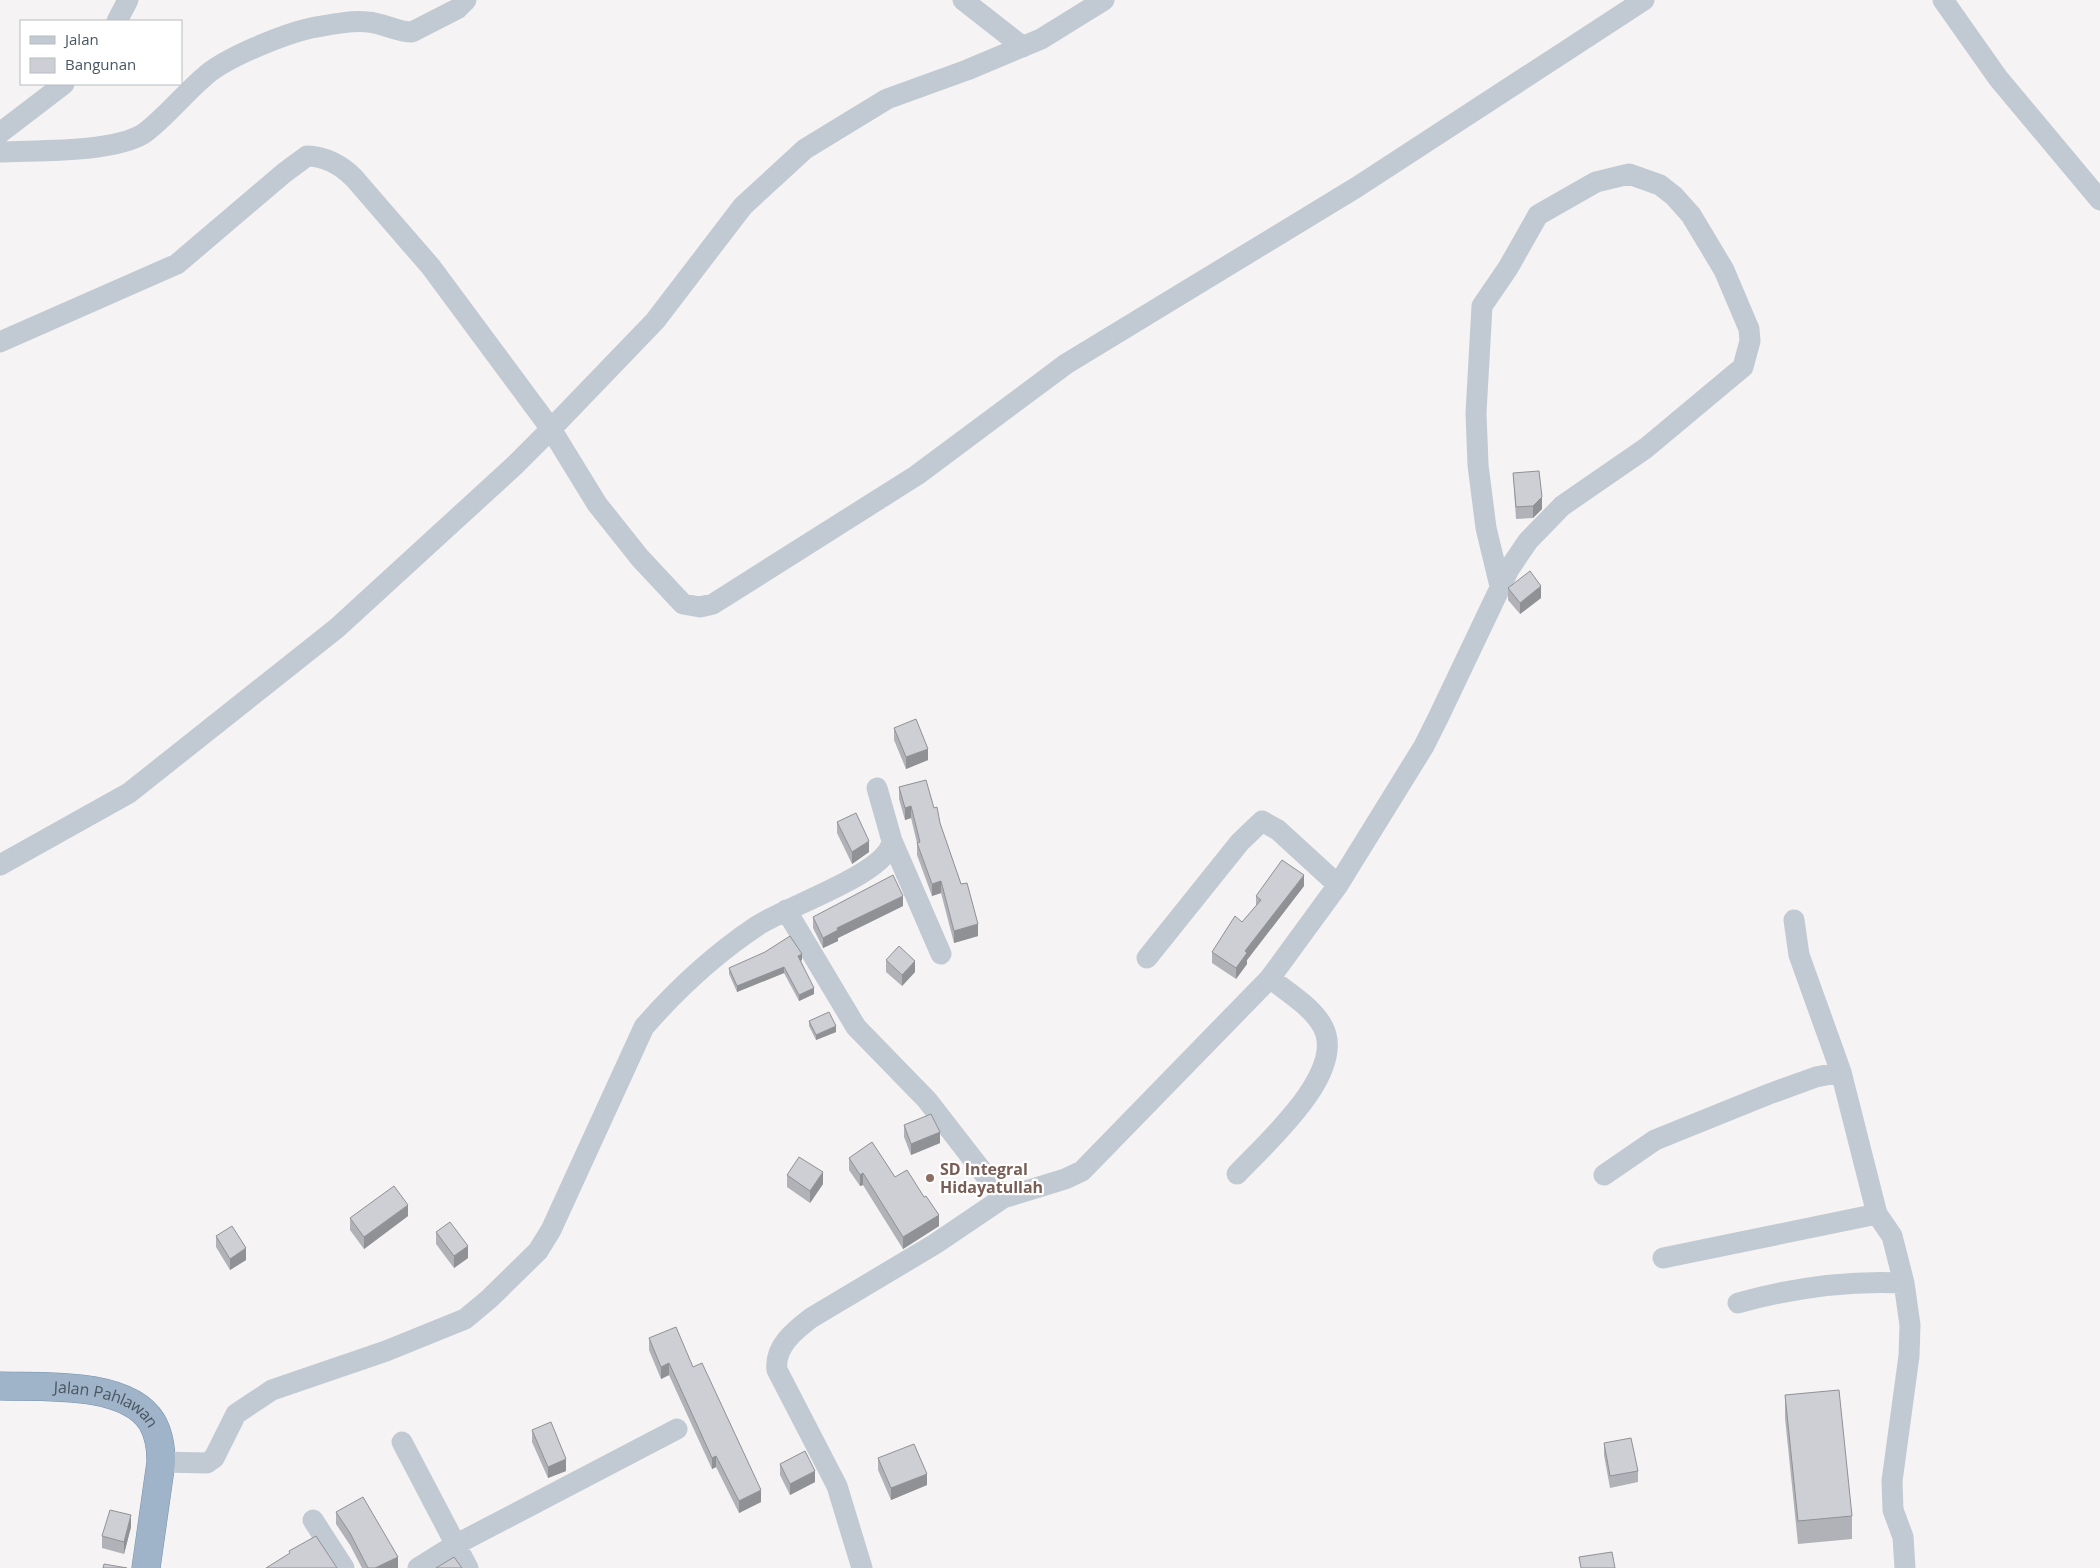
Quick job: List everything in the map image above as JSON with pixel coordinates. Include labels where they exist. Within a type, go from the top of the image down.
[{"type":"highway","name":"Jalan Pahlawan","points":[[0,1386],[89,1390],[126,1401],[144,1412],[152,1422],[160,1446],[162,1462],[146,1568]]},
{"type":"street","points":[[118,20],[128,0]]},
{"type":"street","points":[[0,152],[90,146],[129,140],[144,133],[206,75],[258,47],[310,29],[359,22],[369,22],[404,32],[412,32],[456,9],[466,0]]},
{"type":"street","points":[[964,0],[1023,47]]},
{"type":"street","points":[[0,865],[129,793],[337,628],[514,466],[551,429],[655,321],[743,206],[805,149],[887,99],[967,70],[1041,39],[1104,0]]},
{"type":"street","points":[[0,342],[178,264],[284,172],[307,156],[315,156],[345,169],[374,200],[431,267],[551,429],[597,504],[640,558],[683,604],[700,607],[714,604],[917,475],[1066,364],[1340,197],[1644,0]]},
{"type":"street","points":[[1943,0],[1998,78],[2100,200]]},
{"type":"street","points":[[0,133],[63,85]]},
{"type":"street","points":[[862,1568],[836,1486],[777,1370],[776,1360],[779,1350],[799,1327],[811,1318],[935,1244],[1003,1198],[1065,1180],[1082,1170],[1270,978],[1338,885],[1424,746],[1509,568],[1528,541],[1562,506],[1646,448],[1743,368],[1748,350],[1749,330],[1728,278],[1691,215],[1674,196],[1660,185],[1630,174],[1596,182],[1538,216],[1508,268],[1482,306],[1476,413],[1478,465],[1486,528],[1500,586]]},
{"type":"street","points":[[877,788],[892,841],[941,954]]},
{"type":"street","points":[[1147,958],[1240,842],[1262,821],[1278,830],[1338,885]]},
{"type":"street","points":[[162,1462],[207,1463],[214,1458],[236,1414],[272,1390],[386,1351],[465,1319],[489,1299],[538,1251],[551,1230],[644,1027],[710,961],[758,925],[860,876],[890,848],[892,841]]},
{"type":"street","points":[[786,910],[856,1027],[927,1100],[1003,1198]]},
{"type":"street","points":[[1794,920],[1799,955],[1842,1072],[1877,1214],[1892,1236],[1904,1283],[1910,1325],[1909,1356],[1892,1480],[1893,1510],[1903,1537],[1905,1568]]},
{"type":"street","points":[[1237,1174],[1300,1107],[1321,1076],[1325,1059],[1324,1028],[1315,1015],[1270,978]]},
{"type":"street","points":[[1604,1175],[1655,1140],[1769,1094],[1816,1077],[1842,1072]]},
{"type":"street","points":[[1663,1258],[1877,1214]]},
{"type":"street","points":[[1738,1303],[1785,1290],[1869,1281],[1904,1283]]},
{"type":"street","points":[[418,1568],[455,1545],[677,1429]]},
{"type":"street","points":[[402,1442],[468,1568]]},
{"type":"street","points":[[312,1520],[344,1568]]},
{"type":"building","points":[[1539,471],[1542,497],[1533,506],[1516,507],[1513,473]]},
{"type":"building","points":[[1530,571],[1541,586],[1520,603],[1508,588]]},
{"type":"building","points":[[916,719],[928,749],[906,757],[894,728]]},
{"type":"building","points":[[926,780],[934,808],[937,807],[940,823],[961,884],[967,883],[978,924],[954,931],[941,881],[932,884],[917,843],[920,842],[911,806],[905,808],[899,787]]},
{"type":"building","points":[[856,813],[869,841],[852,852],[837,822]]},
{"type":"building","points":[[1282,860],[1304,875],[1245,951],[1247,953],[1236,968],[1212,952],[1235,916],[1242,922],[1261,900],[1256,896]]},
{"type":"building","points":[[893,875],[903,896],[837,928],[838,930],[823,938],[813,917]]},
{"type":"building","points":[[790,936],[802,954],[798,956],[814,988],[799,995],[784,967],[737,986],[729,968],[765,952]]},
{"type":"building","points":[[899,946],[915,961],[902,975],[886,960]]},
{"type":"building","points":[[829,1012],[836,1026],[816,1035],[809,1021]]},
{"type":"building","points":[[931,1114],[940,1132],[911,1144],[904,1125]]},
{"type":"building","points":[[872,1142],[895,1177],[907,1170],[924,1197],[926,1196],[939,1215],[903,1237],[863,1173],[860,1175],[849,1158]]},
{"type":"building","points":[[799,1157],[823,1172],[810,1191],[787,1175]]},
{"type":"building","points":[[394,1186],[408,1205],[364,1237],[350,1218]]},
{"type":"building","points":[[450,1222],[468,1246],[454,1256],[436,1232]]},
{"type":"building","points":[[232,1226],[246,1248],[230,1259],[216,1236]]},
{"type":"building","points":[[676,1327],[693,1367],[702,1363],[761,1490],[739,1501],[716,1456],[712,1458],[669,1363],[661,1367],[649,1338]]},
{"type":"building","points":[[1839,1390],[1852,1516],[1798,1521],[1785,1395]]},
{"type":"building","points":[[551,1422],[566,1459],[548,1467],[532,1430]]},
{"type":"building","points":[[1631,1438],[1638,1471],[1610,1476],[1604,1443]]},
{"type":"building","points":[[914,1444],[927,1474],[891,1488],[878,1458]]},
{"type":"building","points":[[805,1451],[815,1471],[790,1484],[780,1464]]},
{"type":"building","points":[[363,1497],[398,1557],[375,1568],[368,1568],[350,1533],[336,1512]]},
{"type":"building","points":[[110,1510],[131,1515],[124,1542],[102,1536]]},
{"type":"building","points":[[316,1536],[337,1568],[266,1568],[290,1553],[289,1551]]},
{"type":"building","points":[[1612,1552],[1615,1568],[1581,1568],[1579,1557]]},
{"type":"building","points":[[454,1557],[462,1568],[436,1568]]},
{"type":"building","points":[[104,1564],[127,1568],[103,1568]]},
{"type":"place","name":"SD Integral Hidayatullah","points":[[930,1178]]}]
